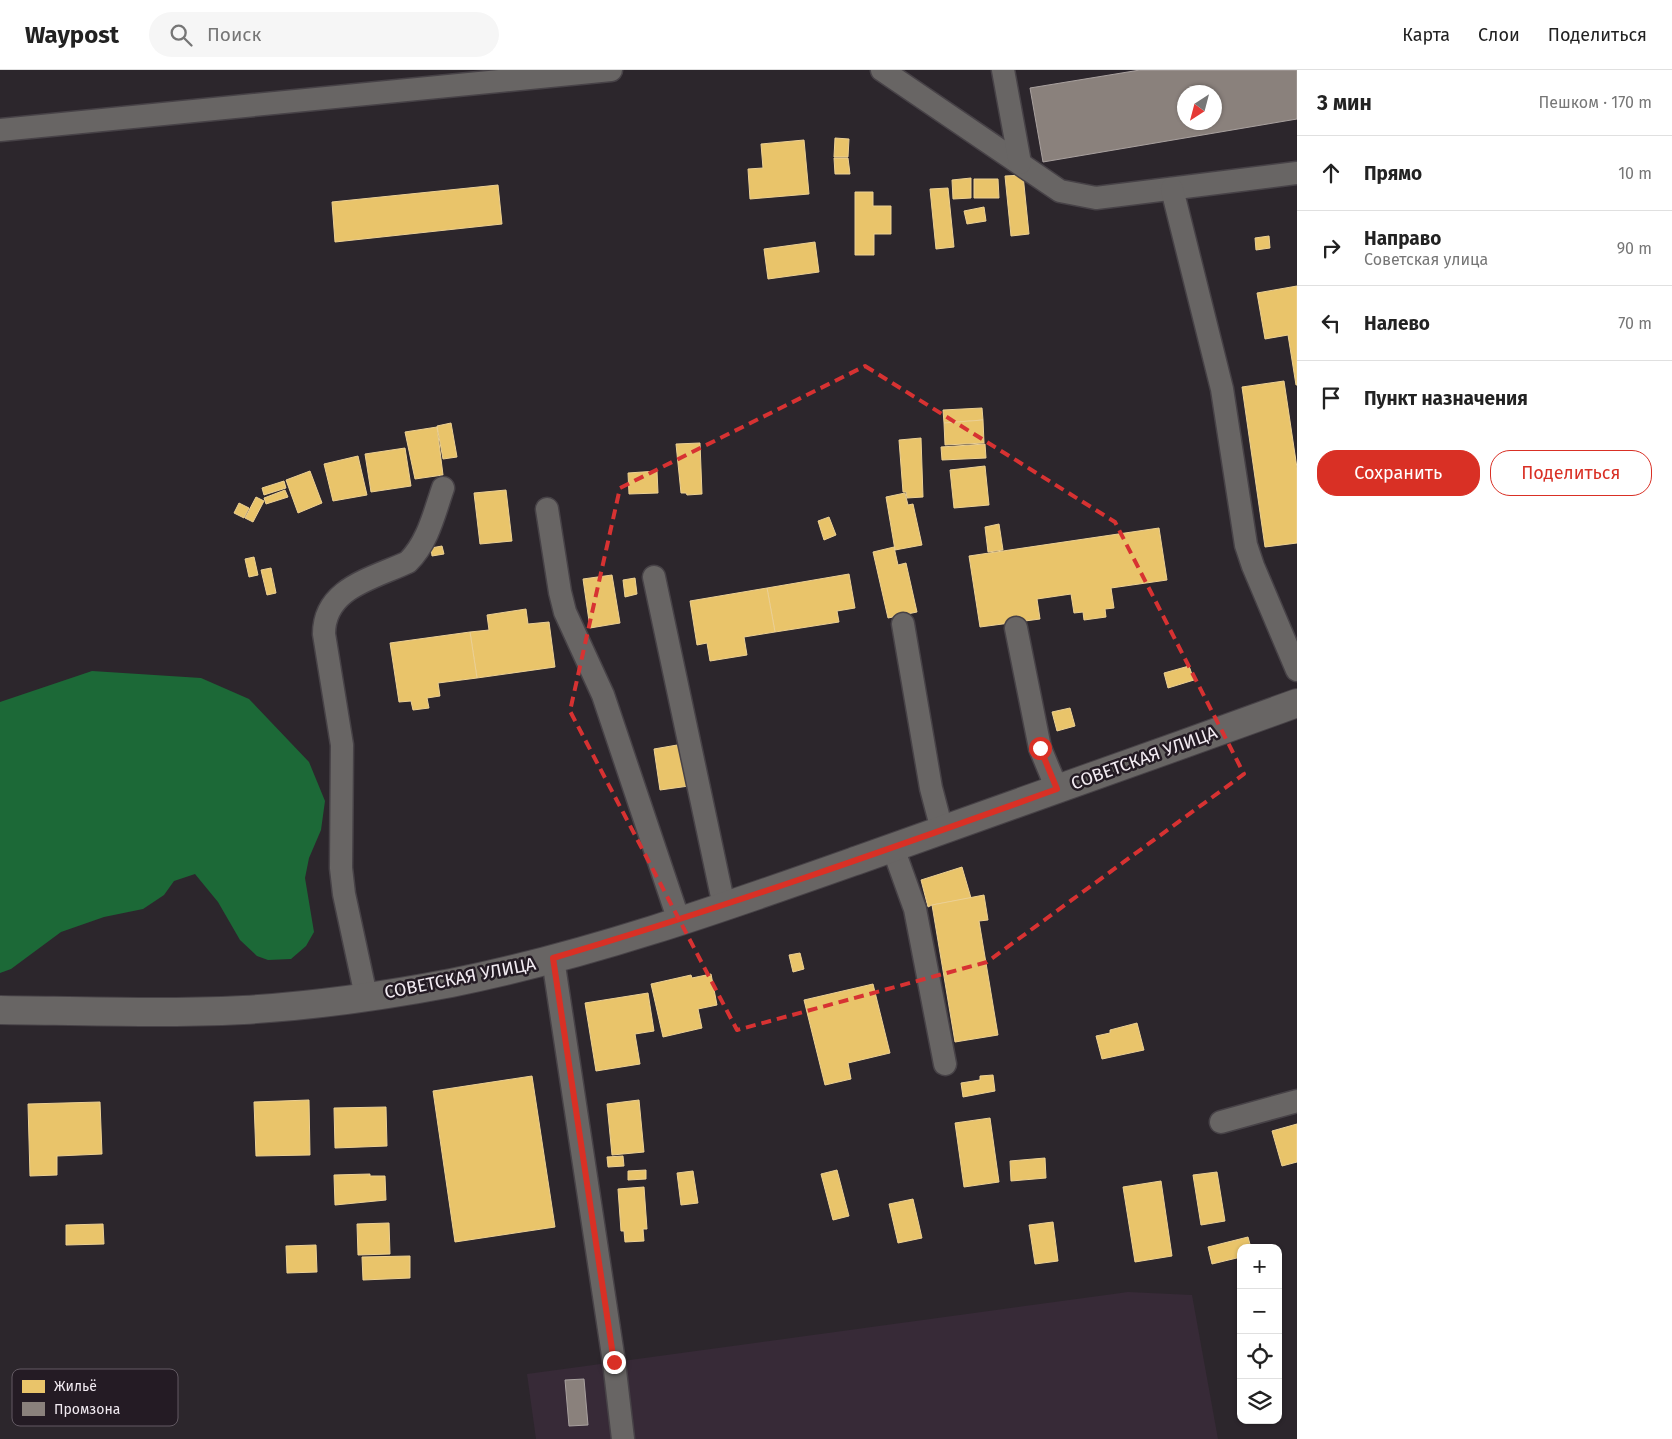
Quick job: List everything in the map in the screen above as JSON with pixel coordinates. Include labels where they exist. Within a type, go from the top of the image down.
[{"type":"street","name":"СОВЕТСКАЯ УЛИЦА","points":[[0,1010],[174,1012],[244,1010],[308,1004],[447,983],[553,958],[724,906],[893,848],[1297,703]]},
{"type":"lane","points":[[0,130],[611,70]]},
{"type":"lane","points":[[882,70],[1060,191],[1079,196],[1096,198],[1297,174]]},
{"type":"lane","points":[[1003,70],[1020,163]]},
{"type":"lane","points":[[1172,189],[1222,389],[1246,545],[1297,670]]},
{"type":"lane","points":[[366,996],[342,877],[342,740],[324,634],[324,622],[330,606],[343,593],[408,562],[415,555],[422,545],[443,488]]},
{"type":"lane","points":[[547,509],[565,612],[603,695],[679,921]]},
{"type":"lane","points":[[654,577],[724,906]]},
{"type":"lane","points":[[902,624],[931,788],[942,830]]},
{"type":"lane","points":[[1016,628],[1040,748],[1057,789]]},
{"type":"lane","points":[[893,848],[915,909],[945,1064]]},
{"type":"lane","points":[[553,958],[613,1352],[623,1439]]},
{"type":"lane","points":[[1220,1122],[1297,1101]]},
{"type":"highlighted area","points":[[865,366],[1115,522],[1244,774],[987,962],[737,1030],[570,711],[620,488]]},
{"type":"shaded area","points":[[1128,1292],[1192,1295],[1218,1439],[536,1439],[527,1374]]},
{"type":"green space","points":[[92,671],[201,678],[249,699],[309,762],[325,801],[321,830],[309,858],[305,878],[314,932],[306,946],[291,959],[268,960],[257,956],[240,940],[218,902],[195,874],[174,881],[164,895],[143,909],[104,917],[61,932],[11,969],[0,973],[0,702]]},
{"type":"building: Жильё","points":[[835,138],[849,139],[848,157],[834,157]]},
{"type":"building: Жильё","points":[[804,140],[809,194],[750,199],[748,169],[763,168],[761,144]]},
{"type":"building: Жильё","points":[[834,158],[848,158],[850,174],[835,174]]},
{"type":"building: Жильё","points":[[1023,175],[1029,234],[1011,236],[1005,176]]},
{"type":"building: Жильё","points":[[971,178],[971,198],[953,199],[952,180]]},
{"type":"building: Жильё","points":[[974,179],[998,179],[999,198],[974,198]]},
{"type":"building: Жильё","points":[[498,185],[502,224],[335,242],[332,202]]},
{"type":"building: Жильё","points":[[948,188],[954,247],[936,249],[930,189]]},
{"type":"building: Жильё","points":[[855,192],[873,192],[873,206],[891,206],[891,234],[874,234],[874,255],[855,255]]},
{"type":"building: Жильё","points":[[984,207],[986,221],[967,224],[964,211]]},
{"type":"building: Жильё","points":[[1269,236],[1270,248],[1256,250],[1255,238]]},
{"type":"building: Жильё","points":[[815,242],[819,272],[768,279],[764,249]]},
{"type":"building: Жильё","points":[[1297,286],[1296,385],[1288,335],[1265,339],[1257,293]]},
{"type":"building: Жильё","points":[[1284,381],[1297,468],[1297,543],[1265,547],[1242,387]]},
{"type":"building: Жильё","points":[[982,408],[983,420],[944,423],[943,410]]},
{"type":"building: Жильё","points":[[983,420],[984,443],[945,445],[944,423]]},
{"type":"building: Жильё","points":[[451,423],[457,457],[443,459],[437,426]]},
{"type":"building: Жильё","points":[[437,427],[443,475],[415,479],[405,432]]},
{"type":"building: Жильё","points":[[921,438],[923,497],[907,498],[906,492],[903,492],[899,440]]},
{"type":"building: Жильё","points":[[700,443],[702,494],[687,495],[686,493],[681,493],[676,444]]},
{"type":"building: Жильё","points":[[985,444],[986,458],[942,460],[941,447]]},
{"type":"building: Жильё","points":[[405,448],[411,486],[371,492],[365,454]]},
{"type":"building: Жильё","points":[[358,456],[367,495],[333,501],[324,464]]},
{"type":"building: Жильё","points":[[985,466],[989,505],[954,508],[950,470]]},
{"type":"building: Жильё","points":[[310,471],[322,503],[298,513],[286,480]]},
{"type":"building: Жильё","points":[[657,471],[658,493],[629,494],[628,473]]},
{"type":"building: Жильё","points":[[284,481],[286,488],[264,495],[262,488]]},
{"type":"building: Жильё","points":[[285,490],[288,497],[266,504],[264,498]]},
{"type":"building: Жильё","points":[[506,490],[512,541],[480,544],[474,493]]},
{"type":"building: Жильё","points":[[905,493],[908,505],[913,504],[922,545],[895,550],[886,497]]},
{"type":"building: Жильё","points":[[256,497],[264,501],[253,522],[245,518]]},
{"type":"building: Жильё","points":[[239,503],[249,508],[244,518],[234,513]]},
{"type":"building: Жильё","points":[[829,517],[836,535],[824,540],[818,521]]},
{"type":"building: Жильё","points":[[999,524],[1003,550],[988,552],[985,527]]},
{"type":"building: Жильё","points":[[1159,528],[1167,580],[1111,588],[1114,608],[1105,609],[1106,617],[1084,620],[1083,612],[1074,613],[1071,594],[1037,599],[1040,619],[980,627],[969,556]]},
{"type":"building: Жильё","points":[[442,546],[444,554],[432,556],[431,548]]},
{"type":"building: Жильё","points":[[894,547],[898,565],[906,563],[917,612],[888,618],[873,552]]},
{"type":"building: Жильё","points":[[254,557],[258,575],[249,577],[245,559]]},
{"type":"building: Жильё","points":[[271,568],[276,593],[267,595],[261,570]]},
{"type":"building: Жильё","points":[[849,574],[855,608],[837,611],[839,622],[775,632],[767,588]]},
{"type":"building: Жильё","points":[[612,575],[620,623],[590,628],[583,579]]},
{"type":"building: Жильё","points":[[635,578],[637,594],[625,597],[623,580]]},
{"type":"building: Жильё","points":[[767,588],[775,632],[744,637],[747,655],[710,661],[707,643],[697,645],[690,601]]},
{"type":"building: Жильё","points":[[526,609],[528,624],[549,622],[555,667],[477,678],[470,632],[489,630],[487,615]]},
{"type":"building: Жильё","points":[[470,632],[477,678],[438,683],[440,696],[427,698],[429,708],[413,710],[411,701],[399,702],[390,643]]},
{"type":"building: Жильё","points":[[1189,666],[1194,680],[1168,688],[1164,673]]},
{"type":"building: Жильё","points":[[1070,708],[1075,726],[1057,731],[1052,712]]},
{"type":"building: Жильё","points":[[683,744],[689,786],[660,790],[654,749]]},
{"type":"building: Жильё","points":[[962,867],[971,898],[928,907],[921,880]]},
{"type":"building: Жильё","points":[[984,895],[988,920],[979,921],[998,1035],[955,1042],[932,905]]},
{"type":"building: Жильё","points":[[800,953],[804,969],[793,972],[789,955]]},
{"type":"building: Жильё","points":[[711,974],[717,1005],[698,1009],[702,1028],[663,1037],[651,984],[691,975],[692,978]]},
{"type":"building: Жильё","points":[[873,984],[890,1053],[848,1063],[851,1079],[825,1085],[804,1000]]},
{"type":"building: Жильё","points":[[648,993],[654,1031],[635,1034],[640,1064],[596,1071],[585,1003]]},
{"type":"building: Жильё","points":[[1137,1023],[1144,1050],[1102,1059],[1096,1036]]},
{"type":"building: Жильё","points":[[993,1075],[995,1091],[963,1097],[961,1083],[980,1080],[980,1076]]},
{"type":"building: Жильё","points":[[532,1076],[555,1227],[455,1242],[433,1091]]},
{"type":"building: Жильё","points":[[309,1100],[310,1155],[256,1156],[254,1102]]},
{"type":"building: Жильё","points":[[639,1100],[644,1152],[612,1155],[607,1104]]},
{"type":"building: Жильё","points":[[100,1102],[102,1154],[57,1156],[57,1175],[30,1176],[28,1104]]},
{"type":"building: Жильё","points":[[386,1107],[387,1146],[335,1148],[334,1108]]},
{"type":"building: Жильё","points":[[990,1118],[999,1182],[964,1187],[955,1123]]},
{"type":"building: Жильё","points":[[1297,1124],[1297,1162],[1282,1166],[1272,1131]]},
{"type":"building: Жильё","points":[[623,1156],[624,1166],[608,1167],[607,1157]]},
{"type":"building: Жильё","points":[[1045,1158],[1046,1178],[1011,1181],[1010,1161]]},
{"type":"building: Жильё","points":[[646,1170],[646,1179],[628,1180],[628,1171]]},
{"type":"building: Жильё","points":[[837,1170],[849,1216],[833,1220],[821,1174]]},
{"type":"building: Жильё","points":[[693,1171],[698,1203],[681,1205],[677,1173]]},
{"type":"building: Жильё","points":[[1217,1172],[1225,1221],[1201,1225],[1193,1175]]},
{"type":"building: Жильё","points":[[370,1174],[370,1176],[385,1176],[386,1200],[335,1205],[334,1175]]},
{"type":"building: Жильё","points":[[1161,1181],[1172,1256],[1135,1262],[1123,1187]]},
{"type":"building: Жильё","points":[[644,1187],[647,1229],[643,1229],[644,1241],[625,1242],[624,1231],[621,1231],[618,1189]]},
{"type":"building: Жильё","points":[[913,1199],[922,1238],[898,1243],[889,1204]]},
{"type":"building: Жильё","points":[[1053,1222],[1058,1261],[1035,1264],[1029,1225]]},
{"type":"building: Жильё","points":[[389,1223],[390,1254],[358,1255],[357,1224]]},
{"type":"building: Жильё","points":[[103,1224],[104,1244],[66,1245],[66,1225]]},
{"type":"building: Жильё","points":[[1248,1237],[1250,1244],[1237,1244],[1237,1258],[1212,1264],[1208,1247]]},
{"type":"building: Жильё","points":[[316,1245],[317,1272],[287,1273],[286,1246]]},
{"type":"building: Жильё","points":[[410,1256],[410,1278],[363,1280],[362,1257]]},
{"type":"building: Промзона","points":[[1140,70],[1297,70],[1297,119],[1043,162],[1030,88]]},
{"type":"building: Промзона","points":[[584,1379],[588,1425],[569,1426],[565,1380]]},
{"type":"route","points":[[614,1362],[553,958],[679,921],[798,882],[1057,789],[1040,748]]}]
